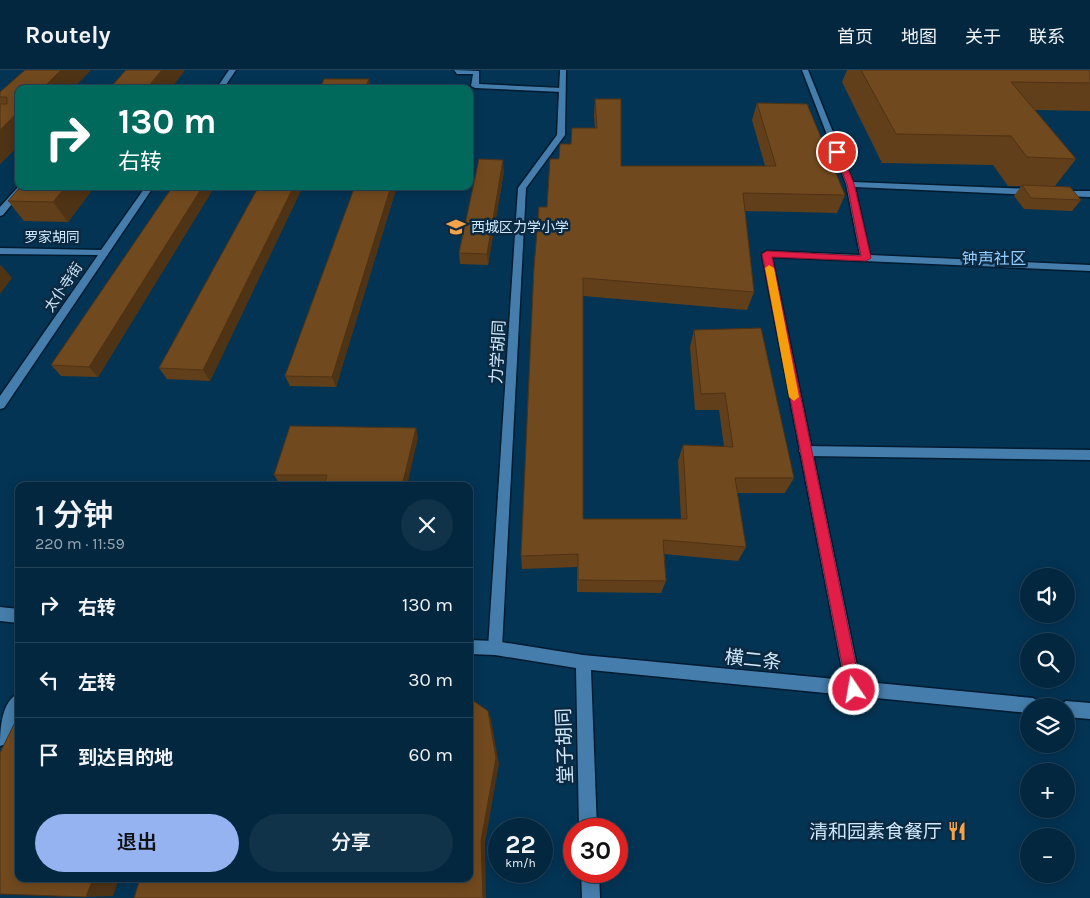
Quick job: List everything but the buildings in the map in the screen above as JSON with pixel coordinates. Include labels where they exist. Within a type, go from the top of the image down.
[{"type":"street","points":[[222,85],[233,70]]},
{"type":"street","points":[[457,70],[457,72],[477,72],[475,86],[562,90]]},
{"type":"street","name":"力学胡同","points":[[496,648],[522,188],[561,135],[563,70]]},
{"type":"street","points":[[805,70],[850,184],[866,258]]},
{"type":"street","points":[[850,184],[1040,192]]},
{"type":"street","points":[[0,213],[20,190]]},
{"type":"street","name":"太仆寺街","points":[[0,405],[147,190]]},
{"type":"street","points":[[1050,193],[1090,194]]},
{"type":"street","name":"罗家胡同","points":[[0,251],[80,251],[103,253]]},
{"type":"street","points":[[854,690],[767,254],[1090,268]]},
{"type":"street","points":[[805,452],[1090,455]]},
{"type":"street","points":[[0,614],[15,616]]},
{"type":"street","name":"横二条","points":[[473,647],[496,648],[582,662],[1020,705]]},
{"type":"street","name":"堂子胡同","points":[[582,662],[588,818]]},
{"type":"street","points":[[0,738],[15,709]]},
{"type":"street","points":[[1075,710],[1090,711]]},
{"type":"street","points":[[590,883],[591,898]]},
{"type":"slow traffic","points":[[769,268],[794,397]]},
{"type":"place","name":"西城区力学小学","points":[[456,227]]},
{"type":"place","name":"清和园素食餐厅","points":[[957,831]]},
{"type":"district","name":"钟声社区","points":[[994,258]]},
{"type":"route","points":[[837,152],[850,184],[866,258],[767,254],[854,690]]}]
